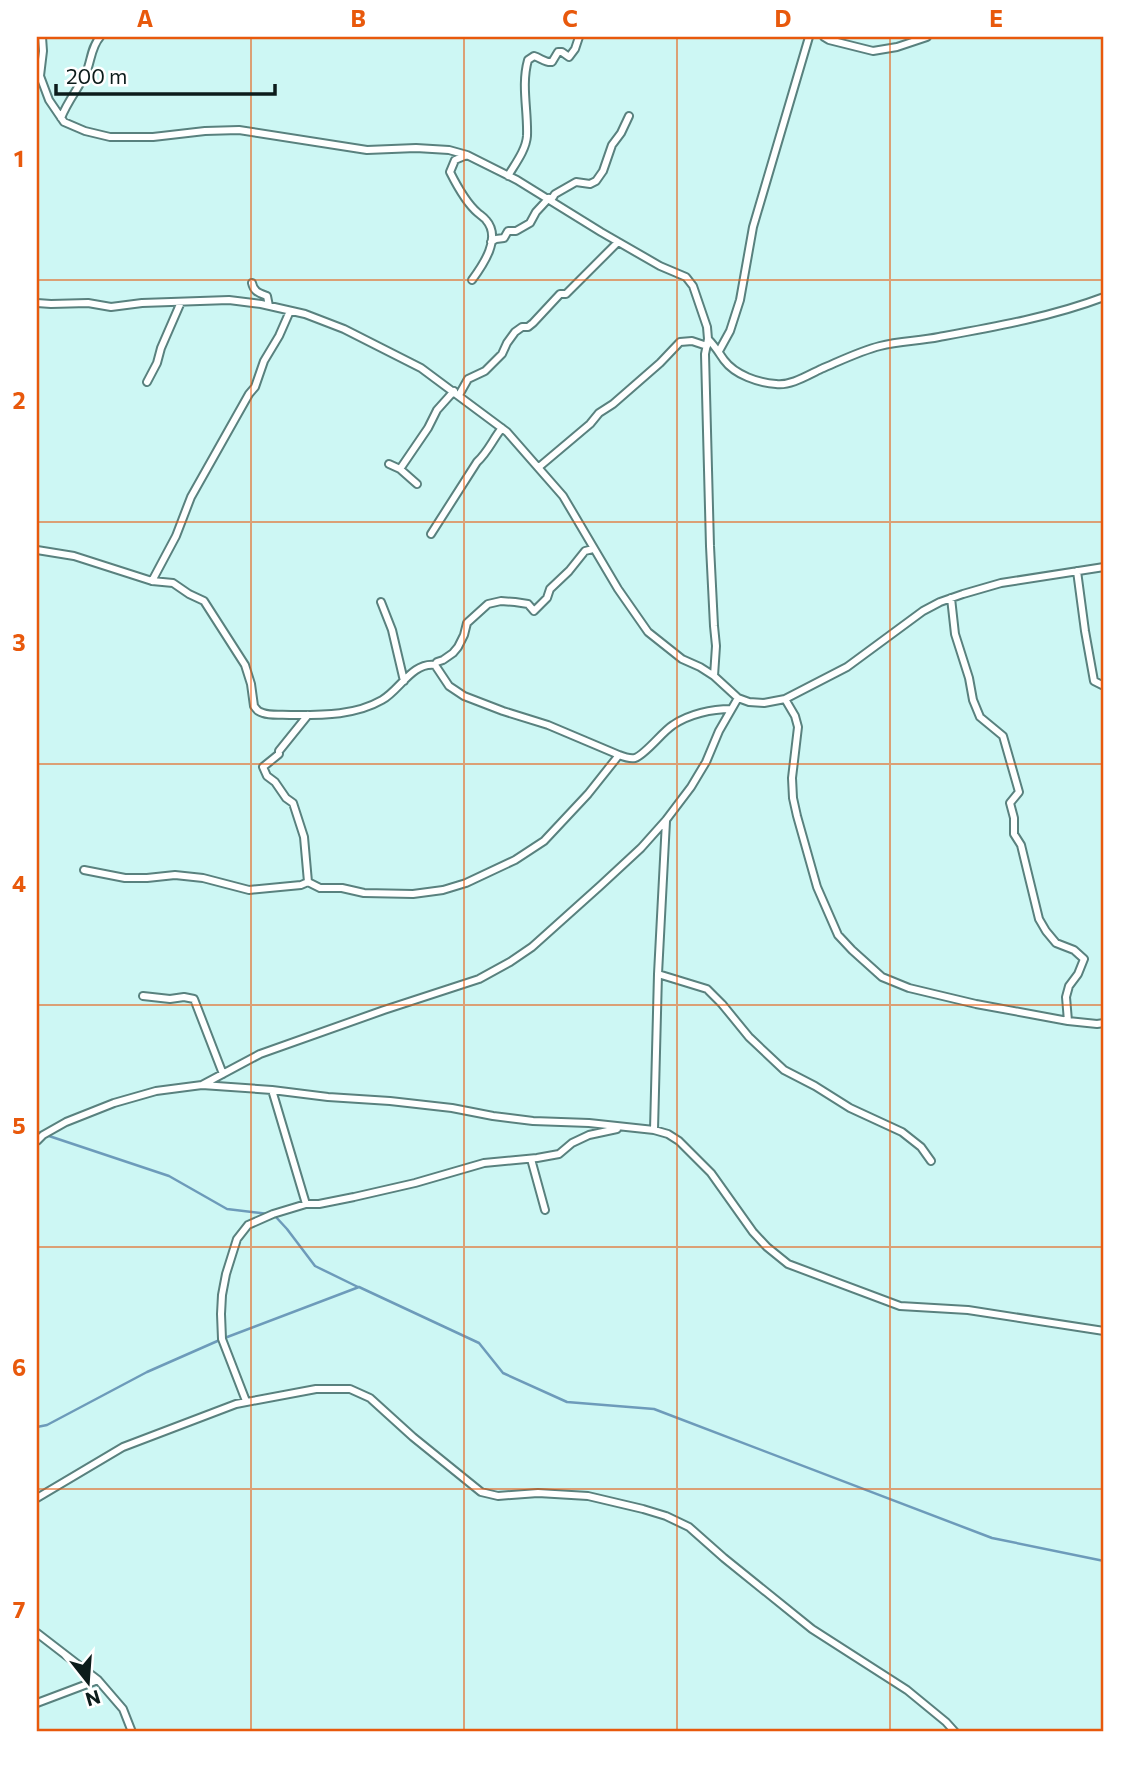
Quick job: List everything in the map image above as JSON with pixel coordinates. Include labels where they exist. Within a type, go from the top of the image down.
[{"type":"street","points":[[42,37],[40,76],[49,100],[64,122],[85,131],[110,136],[153,137],[239,130],[367,150],[449,150],[467,155],[508,176],[660,266],[686,277],[693,286],[707,327],[708,342],[705,354],[710,546],[716,646],[714,676]]},
{"type":"street","points":[[61,118],[86,72],[95,42],[100,37]]},
{"type":"street","points":[[508,176],[527,138],[524,83],[528,60],[534,56],[544,62],[552,62],[558,52],[569,57],[579,37]]},
{"type":"street","points":[[719,351],[730,331],[740,300],[753,227],[809,37]]},
{"type":"street","points":[[824,37],[873,51],[897,47],[927,37]]},
{"type":"street","points":[[491,242],[504,238],[508,231],[516,231],[530,223],[536,212],[555,194],[576,182],[590,184],[596,181],[629,116]]},
{"type":"street","points":[[467,155],[455,160],[450,172],[455,184],[478,214],[486,219],[492,230],[484,265],[472,279]]},
{"type":"street","points":[[400,469],[438,410],[468,379],[485,371],[502,354],[515,331],[533,323],[560,294],[566,294],[618,242]]},
{"type":"street","points":[[252,283],[253,289],[267,296],[268,306]]},
{"type":"street","points":[[539,467],[660,363],[680,342],[708,342],[734,369],[756,380],[778,385],[881,346],[1036,318],[1104,298]]},
{"type":"street","points":[[37,303],[88,303],[111,307],[229,300],[268,306],[305,314],[344,329],[421,368],[502,428],[539,467],[563,496],[593,549],[648,632],[682,659],[714,676],[738,698],[749,702],[764,704],[785,699],[848,667],[923,611],[951,598],[1001,583],[1104,567]]},
{"type":"street","points":[[147,382],[181,302]]},
{"type":"street","points":[[152,581],[176,536],[191,497],[255,387],[264,361],[290,311]]},
{"type":"street","points":[[431,534],[502,428]]},
{"type":"street","points":[[389,464],[400,469],[416,484]]},
{"type":"street","points":[[37,550],[74,556],[152,581],[173,583],[204,601],[245,665],[254,706],[259,712],[308,715],[344,713],[384,699],[414,671],[427,664],[435,665],[453,653],[467,624],[488,604],[515,601],[528,604],[534,611],[585,551],[593,549]]},
{"type":"street","points":[[1077,571],[1094,681],[1104,686]]},
{"type":"street","points":[[951,598],[955,634],[973,700],[980,718],[1003,736],[1011,760],[1019,792],[1010,803],[1014,817],[1014,834],[1021,845],[1040,919],[1046,932],[1056,943],[1074,950],[1084,959],[1066,997],[1068,1021]]},
{"type":"street","points":[[382,602],[392,630],[404,681]]},
{"type":"street","points":[[435,665],[449,686],[464,696],[548,725],[629,758],[637,757],[673,725],[716,709],[731,709]]},
{"type":"street","points":[[202,1085],[260,1054],[479,979],[532,947],[641,848],[667,820],[706,762],[719,731],[738,698]]},
{"type":"street","points":[[785,699],[798,727],[792,778],[797,816],[817,887],[838,934],[852,950],[882,978],[909,988],[1068,1021],[1104,1023]]},
{"type":"street","points":[[308,715],[279,754],[263,767],[267,776],[293,803],[304,837],[308,882]]},
{"type":"street","points":[[84,870],[125,878],[175,875],[203,878],[249,890],[308,882],[320,888],[342,888],[364,893],[413,894],[443,890],[466,883],[515,860],[544,841],[588,794],[619,755]]},
{"type":"street","points":[[650,1130],[667,820]]},
{"type":"street","points":[[657,974],[707,989],[749,1037],[784,1070],[850,1108],[902,1132],[921,1147],[931,1161]]},
{"type":"street","points":[[143,996],[194,999],[223,1074]]},
{"type":"street","points":[[37,1141],[66,1122],[114,1104],[156,1091],[202,1085],[390,1101],[533,1121],[650,1130],[668,1134],[679,1141],[711,1173],[752,1231],[788,1264],[900,1306],[968,1310],[1104,1331]]},
{"type":"street","points":[[272,1090],[306,1204]]},
{"type":"street","points":[[246,1401],[222,1339],[222,1295],[237,1239],[247,1225],[306,1204],[318,1204],[415,1183],[484,1163],[559,1154],[572,1143],[589,1135],[618,1129],[634,1132],[650,1130]]},
{"type":"street","points":[[531,1159],[545,1210]]},
{"type":"street","points":[[37,1498],[123,1447],[246,1401],[316,1389],[350,1389],[370,1398],[481,1492],[498,1496],[538,1493],[588,1496],[643,1509],[690,1527],[806,1624],[907,1690],[955,1732]]},
{"type":"street","points":[[37,1633],[97,1680],[123,1709],[132,1732]]},
{"type":"street","points":[[37,1703],[97,1680]]},
{"type":"waterway","points":[[37,1132],[169,1176],[227,1209],[269,1214]]},
{"type":"waterway","points":[[275,1216],[315,1266],[358,1287]]},
{"type":"waterway","points":[[37,1427],[47,1425],[147,1372],[222,1339],[359,1287],[479,1343],[503,1373],[567,1402],[654,1409],[992,1538],[1104,1561]]}]
